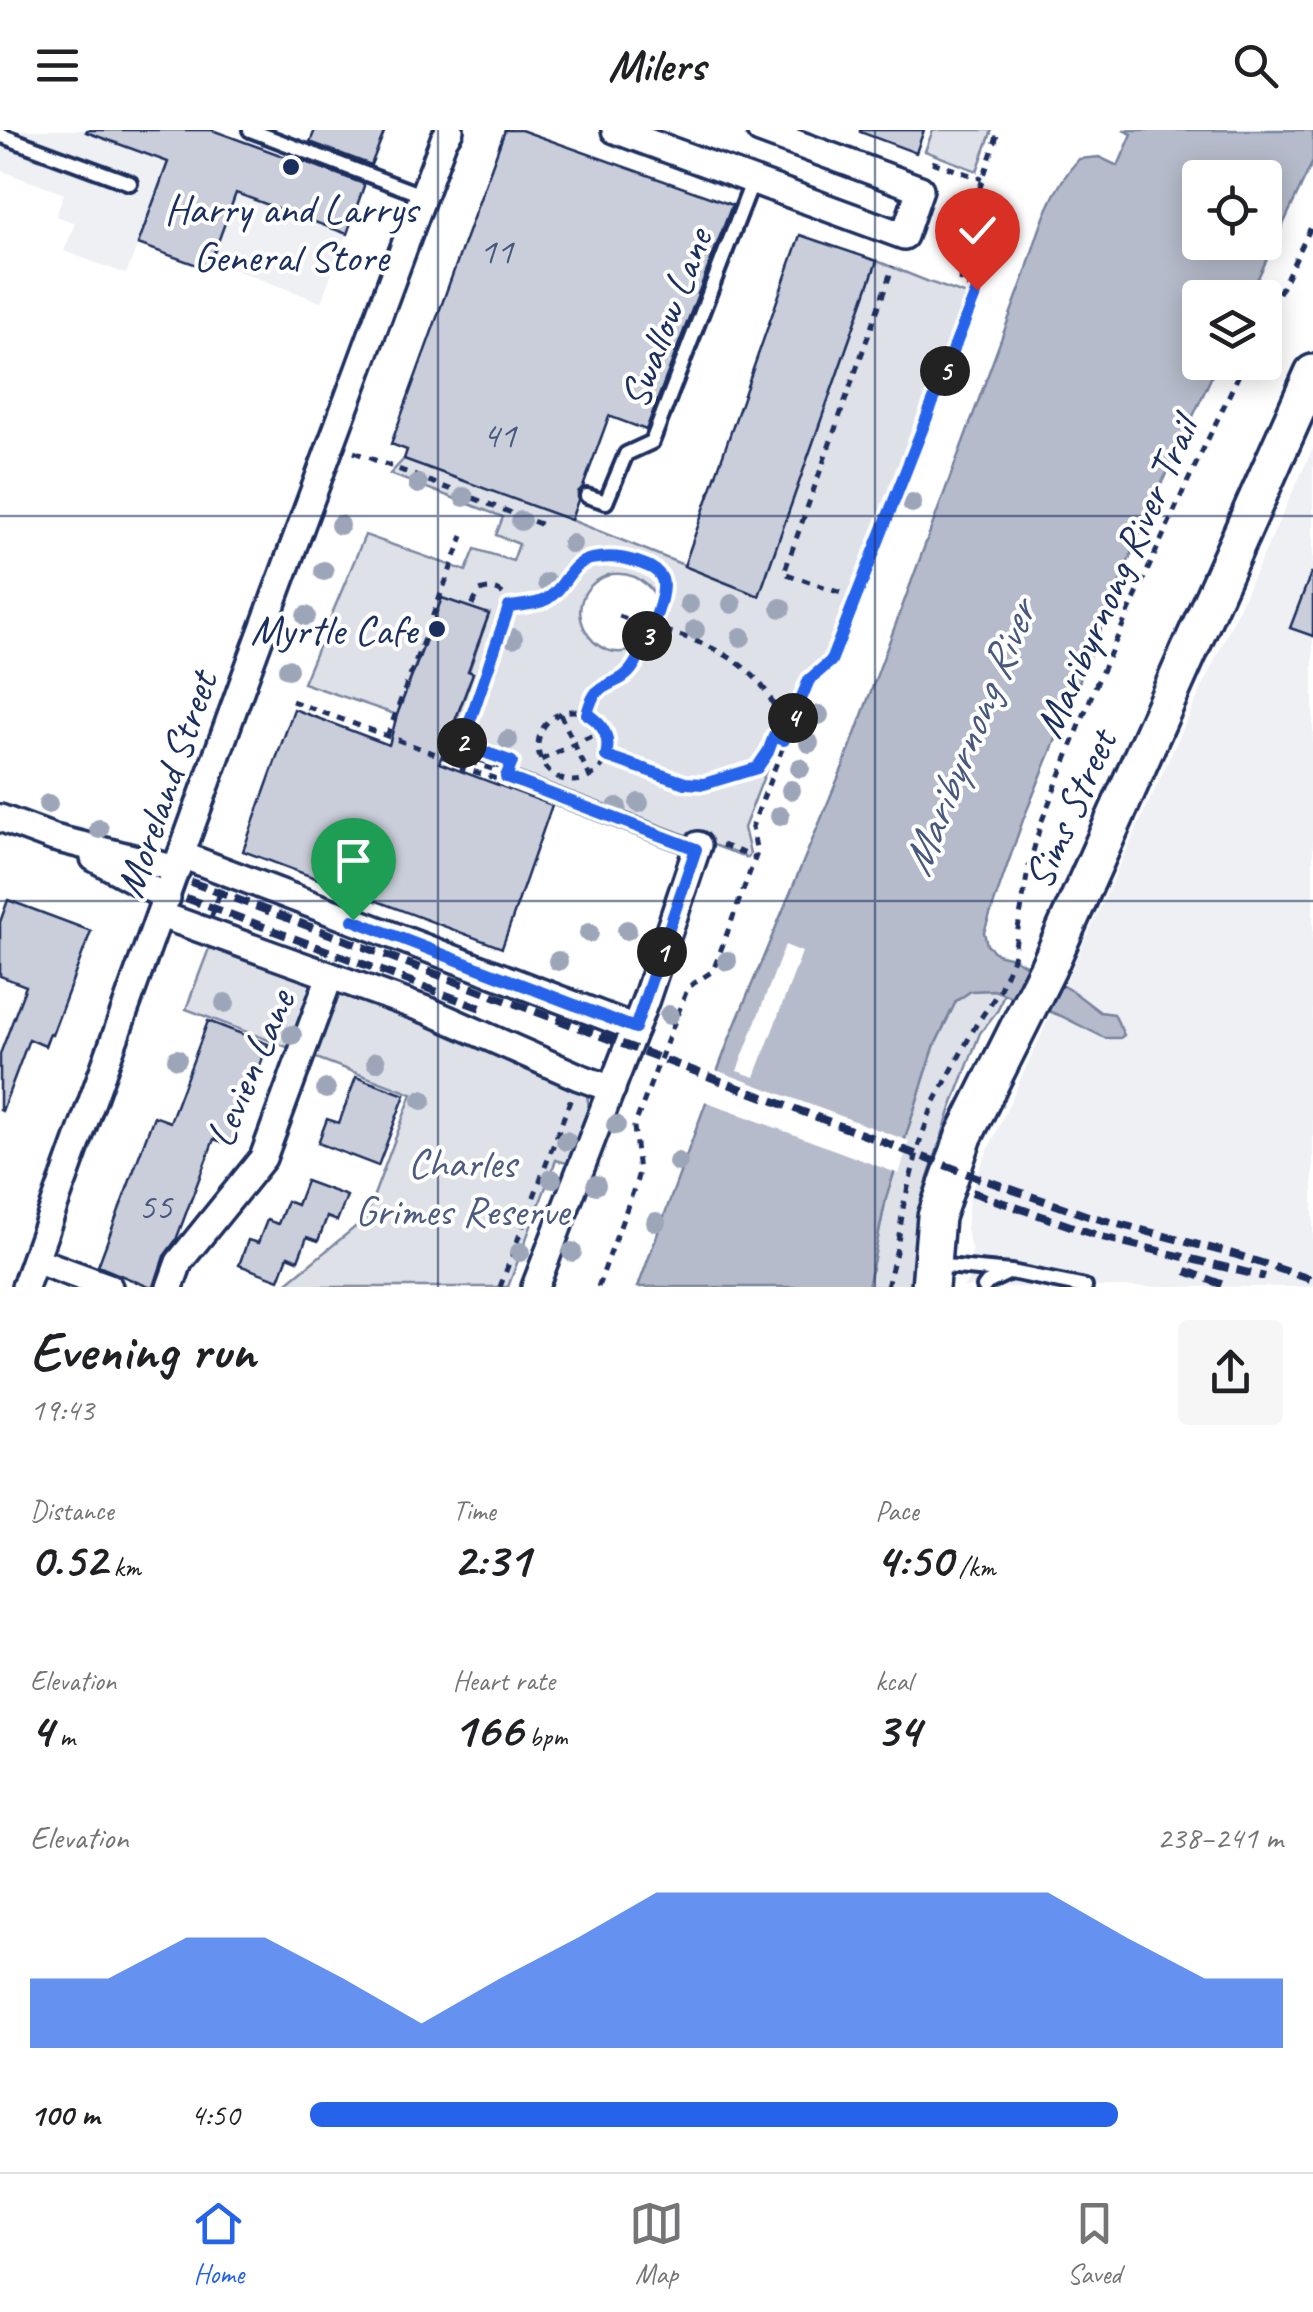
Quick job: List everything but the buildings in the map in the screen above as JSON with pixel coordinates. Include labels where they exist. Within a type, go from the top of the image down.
[{"type":"street","points":[[615,130],[904,236],[920,189],[760,130]]},
{"type":"street","name":"Moreland Street","points":[[25,1287],[446,133]]},
{"type":"street","name":"Sims Street","points":[[931,1276],[936,1217],[1013,1001],[1048,968],[1313,373]]},
{"type":"street","points":[[0,818],[54,838],[180,862],[635,1028]]},
{"type":"street","points":[[54,838],[164,906],[330,976],[429,1011],[612,1089]]},
{"type":"street","points":[[536,1287],[635,1028],[697,847]]},
{"type":"street","name":"Levien Lane","points":[[170,1287],[179,1262],[263,1158],[330,976]]},
{"type":"street","points":[[35,1260],[109,1287]]},
{"type":"lane","points":[[250,130],[424,196]]},
{"type":"lane","points":[[0,135],[130,183]]},
{"type":"lane","name":"Swallow Lane","points":[[587,496],[606,502],[626,454],[652,442],[753,180]]},
{"type":"lane","points":[[514,780],[697,847]]},
{"type":"lane","points":[[931,1276],[1010,1272],[1085,1287]]},
{"type":"lane","points":[[984,1287],[1010,1272]]},
{"type":"path","points":[[598,1287],[636,1183],[634,1127],[688,988],[713,971],[758,853],[752,827],[784,740],[809,680],[831,661],[977,290],[960,283],[962,242],[999,130]]},
{"type":"path","points":[[932,162],[982,179]]},
{"type":"path","points":[[1282,287],[1313,223]]},
{"type":"path","points":[[855,598],[784,573],[894,266]]},
{"type":"path","name":"Maribyrnong River Trail","points":[[1013,1001],[1012,958],[1041,823],[1096,686],[1236,380]]},
{"type":"path","points":[[333,444],[548,527]]},
{"type":"path","points":[[387,736],[463,536]]},
{"type":"path","points":[[509,607],[548,599],[574,566],[595,558],[638,563],[660,575],[663,587],[656,614],[632,670],[597,692],[587,714]]},
{"type":"path","points":[[462,744],[509,607],[506,596],[489,589],[480,591],[472,605]]},
{"type":"path","points":[[606,756],[685,783],[704,784],[757,768],[768,752],[778,718],[764,690],[738,662],[712,648],[619,616]]},
{"type":"path","points":[[292,700],[428,755],[463,764]]},
{"type":"path","points":[[560,714],[590,776]]},
{"type":"path","points":[[560,714],[587,714],[604,730],[608,743],[600,768],[576,781],[550,773],[538,748],[541,732],[560,714]]},
{"type":"path","points":[[541,760],[604,730]]},
{"type":"path","points":[[774,736],[784,740]]},
{"type":"path","points":[[486,776],[462,768],[464,760],[498,772],[500,767],[446,748],[449,740],[512,762],[506,777],[514,780]]},
{"type":"path","points":[[210,918],[223,885]]},
{"type":"path","points":[[500,1287],[578,1077]]},
{"type":"shaded area","points":[[0,130],[212,130],[364,186],[321,302],[212,261],[208,269],[138,244],[126,274],[64,251],[75,223],[56,216],[64,194],[0,170]]},
{"type":"shaded area","points":[[1313,448],[1313,1287],[963,1287],[968,1281],[972,1251],[966,1229],[969,1200],[980,1167]]},
{"type":"green space","points":[[933,130],[992,130],[977,171],[925,151]]},
{"type":"green space","points":[[877,261],[967,295],[827,651],[802,677],[744,828],[748,858],[447,746],[489,614],[420,652],[397,715],[303,683],[365,535],[466,571],[475,549],[513,561],[519,544],[496,535],[503,517],[390,474],[404,459],[759,595]],"holes":[[[612,574],[622,574],[647,586],[659,611],[649,638],[623,652],[607,650],[594,642],[584,629],[580,613],[583,598],[593,584]]]},
{"type":"green space","name":"Charles Grimes Reserve","points":[[211,943],[585,1083],[591,1119],[574,1165],[556,1160],[508,1287],[282,1287],[365,1219],[412,1094],[186,1009]]},
{"type":"green space","points":[[972,990],[1004,993],[998,1010],[980,1033],[923,1193],[911,1287],[868,1287],[886,1198],[934,1047],[956,1001]]},
{"type":"water","name":"Maribyrnong River","points":[[1123,130],[1313,130],[1313,161],[1282,227],[1282,160],[1182,160],[1182,260],[1266,260],[1257,280],[1182,280],[1182,380],[1210,380],[1150,508],[1023,820],[984,932],[987,945],[997,954],[1013,958],[1100,1012],[1114,1014],[1124,1035],[1105,1038],[994,990],[971,991],[956,1001],[934,1047],[886,1198],[868,1287],[638,1287],[730,1037],[844,764],[1046,212],[1079,159],[1099,157],[1118,166],[1132,134]]},
{"type":"pier","points":[[785,945],[802,952],[755,1077],[737,1071]]},
{"type":"pier","points":[[713,1069],[909,1141],[899,1174],[702,1100]]},
{"type":"railway","points":[[191,882],[979,1178],[1088,1216],[1237,1255],[1313,1280]]},
{"type":"railway","points":[[186,898],[481,1008]]},
{"type":"railway","points":[[972,1192],[1102,1237],[1265,1277]]},
{"type":"railway","points":[[1186,1271],[1229,1287]]},
{"type":"place","name":"Harry and Larrys General Store","points":[[291,167]]},
{"type":"place","name":"Myrtle Cafe","points":[[437,629]]},
{"type":"route","points":[[353,920],[635,1028],[696,849],[506,777],[512,762],[462,744],[509,607],[548,599],[574,566],[587,560],[624,559],[655,571],[663,587],[638,658],[632,670],[597,692],[587,714],[606,732],[606,756],[692,785],[757,768],[774,736],[784,740],[809,680],[831,661],[977,290]]}]
